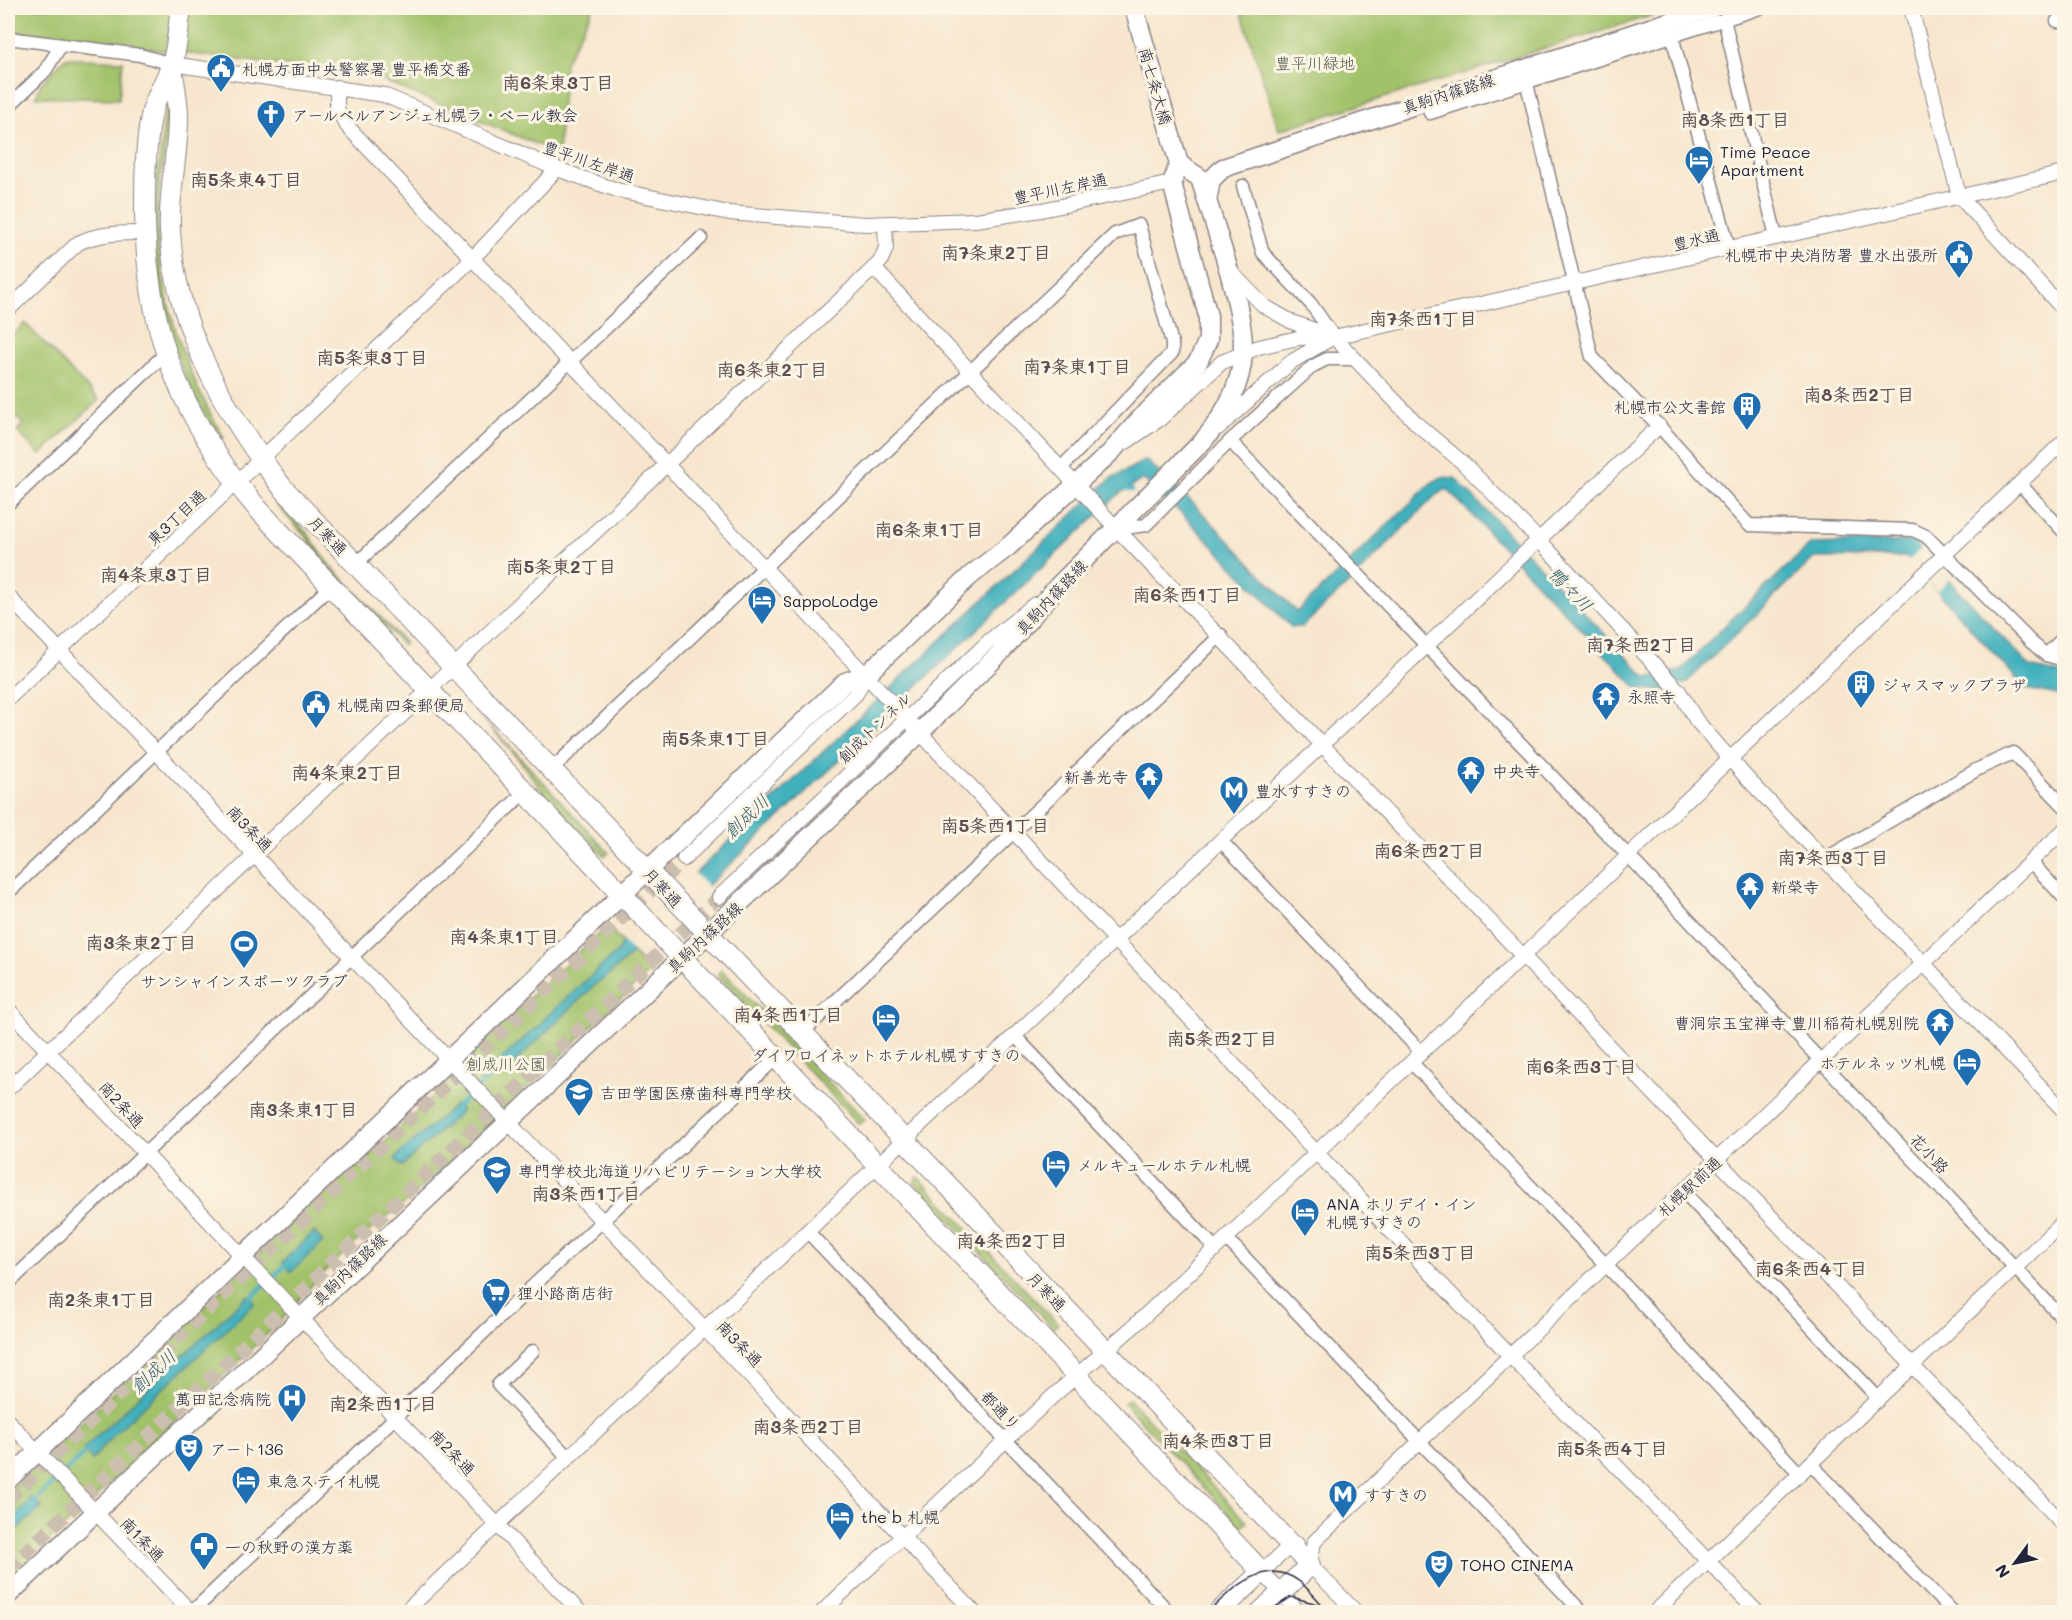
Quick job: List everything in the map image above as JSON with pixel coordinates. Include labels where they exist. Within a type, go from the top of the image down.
[{"type":"highway","name":"月寒通","points":[[180,8],[172,64],[152,111],[145,179],[144,233],[150,296],[165,354],[186,405],[236,483],[1262,1572]]},
{"type":"highway","name":"月寒通","points":[[172,64],[178,113],[171,178],[170,231],[178,286],[193,336],[215,386],[261,460],[282,487],[1310,1565]]},
{"type":"highway","points":[[1261,1612],[1310,1565]]},
{"type":"highway","points":[[1219,1612],[1262,1572]]},
{"type":"main road","name":"南七条大橋","points":[[1134,8],[1179,164]]},
{"type":"main road","name":"真駒内篠路線","points":[[1207,202],[1211,180],[1223,168],[1718,13]]},
{"type":"main road","points":[[8,1480],[844,682],[867,674],[970,576],[1083,490],[1111,452],[1141,418],[1191,370],[1208,340],[1206,301],[1172,183],[1179,164]]},
{"type":"main road","name":"真駒内篠路線","points":[[8,1594],[921,732],[1000,653],[1058,586],[1117,529],[1131,510],[1203,441],[1216,425],[1233,394],[1243,353],[1238,312],[1200,178],[1179,164]]},
{"type":"street","points":[[1430,113],[1672,36],[1718,13],[1760,8]]},
{"type":"street","points":[[1911,8],[1959,196],[2064,310]]},
{"type":"street","points":[[1718,13],[1776,237]]},
{"type":"street","points":[[1672,36],[1729,248]]},
{"type":"street","name":"豊平川左岸通","points":[[8,38],[140,55],[172,64],[394,97],[557,169],[617,190],[697,208],[785,219],[885,224],[997,218],[1172,183]]},
{"type":"street","points":[[8,107],[45,70],[61,45]]},
{"type":"street","points":[[1527,84],[1592,357],[1659,426],[1749,525],[1913,530],[1926,536],[1942,558],[2046,655],[2064,660]]},
{"type":"street","points":[[337,87],[337,109],[348,127],[1510,1356],[1757,1612]]},
{"type":"street","name":"東3丁目通","points":[[8,699],[472,258],[557,169]]},
{"type":"street","name":"豊水通","points":[[1334,337],[2064,173]]},
{"type":"street","points":[[1243,186],[1263,253],[1311,304],[1334,337],[1418,425],[1462,463],[1533,545],[1662,673],[1679,692],[1696,720],[1730,759],[2064,1112]]},
{"type":"street","points":[[8,1089],[874,268],[884,256],[885,224]]},
{"type":"street","points":[[551,770],[1115,234],[1139,225],[1172,343],[1172,353],[1062,467]]},
{"type":"street","points":[[8,310],[78,243],[92,237],[114,233],[144,233]]},
{"type":"street","points":[[356,564],[701,238]]},
{"type":"street","points":[[1226,265],[1264,306],[1292,322],[1334,337]]},
{"type":"street","points":[[874,268],[1062,467],[1117,529],[1221,635],[2064,1525]]},
{"type":"street","points":[[1111,452],[1160,419],[1215,368],[1243,353],[1298,338],[1334,337]]},
{"type":"street","points":[[1203,441],[1291,362],[1334,337]]},
{"type":"street","points":[[8,504],[165,354]]},
{"type":"street","points":[[1117,529],[1146,525],[1230,441],[1313,366],[1327,359],[1354,359]]},
{"type":"street","points":[[405,1612],[1659,426]]},
{"type":"street","name":"花小路","points":[[1230,441],[1628,855],[2064,1320]]},
{"type":"street","points":[[822,1612],[1006,1439],[1221,1243],[2064,441]]},
{"type":"street","points":[[2020,484],[2064,532]]},
{"type":"street","points":[[8,893],[331,586]]},
{"type":"street","name":"創成トンネル","points":[[719,897],[989,641],[1058,586]]},
{"type":"street","name":"南3条通","points":[[8,596],[974,1612]]},
{"type":"street","points":[[802,1033],[1221,635]]},
{"type":"street","points":[[2046,655],[2064,637]]},
{"type":"street","points":[[684,860],[856,694],[867,674]]},
{"type":"street","points":[[1825,859],[1978,769],[2013,753],[2064,806]]},
{"type":"street","points":[[8,1284],[525,792]]},
{"type":"street","name":"札幌駅前通","points":[[1314,1542],[2064,830]]},
{"type":"street","points":[[1221,841],[1606,1265],[1805,1468],[1952,1612]]},
{"type":"street","points":[[2031,862],[2064,898]]},
{"type":"street","name":"南2条通","points":[[8,1009],[580,1612]]},
{"type":"street","points":[[1015,1036],[1419,1442],[1582,1612]]},
{"type":"street","points":[[192,1612],[776,1058]]},
{"type":"street","points":[[1683,1191],[1878,1398]]},
{"type":"street","points":[[1655,1612],[2064,1221]]},
{"type":"street","name":"都通り","points":[[807,1231],[1169,1612]]},
{"type":"street","points":[[533,1351],[498,1385],[568,1457]]},
{"type":"street","points":[[8,1421],[36,1452]]},
{"type":"street","name":"南1条通","points":[[36,1452],[192,1612]]},
{"type":"street","points":[[1262,1572],[1291,1545],[1314,1542],[1310,1565]]},
{"type":"street","name":"月寒通","points":[[1310,1565],[1356,1612]]},
{"type":"street","name":"月寒通","points":[[1262,1572],[1299,1612]]},
{"type":"green space","points":[[8,8],[593,8],[565,63],[558,153],[374,77],[8,31]]},
{"type":"green space","name":"豊平川緑地","points":[[1240,8],[1676,8],[1279,130]]},
{"type":"green space","points":[[65,58],[123,61],[119,99],[36,97],[40,85]]},
{"type":"green space","points":[[167,102],[172,103],[160,183],[158,215],[164,286],[178,339],[198,389],[224,438],[221,440],[206,418],[183,370],[173,344],[160,292],[155,239],[155,205]]},
{"type":"green space","points":[[25,323],[99,400],[40,455],[17,431],[23,424],[8,408],[8,340]]},
{"type":"green space","points":[[276,500],[308,534],[328,563],[405,643],[403,645],[324,563],[306,537],[274,502]]},
{"type":"green space","points":[[471,705],[609,853],[605,856],[545,794],[517,757]]},
{"type":"green space","name":"創成川公園","points":[[607,926],[650,971],[405,1203],[338,1259],[279,1323],[8,1580],[8,1492],[343,1174],[384,1143],[434,1095],[480,1043]]},
{"type":"green space","points":[[722,970],[865,1120],[859,1124],[717,974]]},
{"type":"green space","points":[[918,1177],[1058,1324],[1053,1328],[914,1182]]},
{"type":"green space","points":[[1129,1399],[1247,1522],[1241,1527],[1124,1403]]},
{"type":"water","points":[[1146,460],[1194,504],[1297,612],[1431,483],[1442,477],[1455,478],[1647,678],[1681,670],[1811,544],[1913,541],[2030,667],[2064,675],[2064,696],[2026,689],[1906,557],[1814,558],[1686,683],[1660,691],[1637,688],[1447,489],[1436,495],[1302,627],[1291,627],[1184,516],[1143,479],[1120,493],[713,881],[603,980],[599,981],[508,1069],[499,1077],[491,1069],[533,1030],[537,1029],[546,1017],[619,950],[620,945],[1110,479]]},
{"type":"water","points":[[456,1104],[462,1111],[402,1166],[395,1159],[399,1154]]},
{"type":"water","points":[[314,1232],[323,1242],[291,1272],[282,1262]]},
{"type":"water","points":[[248,1295],[255,1303],[115,1433],[92,1460],[83,1449]]},
{"type":"water","points":[[31,1497],[42,1508],[8,1536],[8,1523],[27,1505]]},
{"type":"pier","points":[[1922,548],[1951,578],[1937,591],[1908,562]]},
{"type":"pier","points":[[693,872],[708,887],[635,954],[622,941]]},
{"type":"waterway","name":"鴨々川","points":[[1122,488],[1132,490]]},
{"type":"waterway","name":"創成川","points":[[455,1109],[497,1069]]},
{"type":"waterway","name":"創成川","points":[[247,1301],[289,1262]]},
{"type":"waterway","name":"創成川","points":[[31,1504],[90,1448]]},
{"type":"tunnel","points":[[8,1499],[684,859]]},
{"type":"tunnel","points":[[8,1569],[719,897]]},
{"type":"tram line","points":[[1208,1612],[1238,1586],[1262,1574],[1275,1572],[1300,1582],[1329,1612]]},
{"type":"tram line","points":[[1268,1612],[1291,1597],[1318,1604]]},
{"type":"place","name":"札幌方面中央警察署 豊平橋交番","points":[[221,94]]},
{"type":"place","name":"アールベルアンジェ札幌ラ・ベール教会","points":[[271,140]]},
{"type":"place","name":"Time Peace Apartment","points":[[1699,186]]},
{"type":"place","name":"札幌市中央消防署 豊水出張所","points":[[1959,280]]},
{"type":"place","name":"札幌市公文書館","points":[[1747,432]]},
{"type":"place","name":"SappoLodge","points":[[762,626]]},
{"type":"place","name":"ジャスマックプラザ","points":[[1861,710]]},
{"type":"place","name":"永照寺","points":[[1606,722]]},
{"type":"place","name":"札幌南四条郵便局","points":[[316,730]]},
{"type":"place","name":"中央寺","points":[[1471,796]]},
{"type":"place","name":"新善光寺","points":[[1149,802]]},
{"type":"place","name":"豊水すすきの","points":[[1234,816]]},
{"type":"place","name":"新榮寺","points":[[1750,912]]},
{"type":"place","name":"サンシャインスポーツクラブ","points":[[244,970]]},
{"type":"place","name":"ダイワロイネットホテル札幌すすきの","points":[[886,1044]]},
{"type":"place","name":"曹洞宗玉宝禅寺 豊川稲荷札幌別院","points":[[1940,1048]]},
{"type":"place","name":"ホテルネッツ札幌","points":[[1967,1088]]},
{"type":"place","name":"吉田学園医療歯科専門学校","points":[[579,1118]]},
{"type":"place","name":"メルキュールホテル札幌","points":[[1056,1190]]},
{"type":"place","name":"専門学校北海道リハビリテーション大学校","points":[[497,1196]]},
{"type":"place","name":"ANA ホリデイ・イン 札幌すすきの","points":[[1305,1238]]},
{"type":"place","name":"狸小路商店街","points":[[496,1318]]},
{"type":"place","name":"萬田記念病院","points":[[292,1424]]},
{"type":"place","name":"アート136","points":[[189,1474]]},
{"type":"place","name":"東急ステイ札幌","points":[[246,1506]]},
{"type":"place","name":"すすきの","points":[[1343,1520]]},
{"type":"place","name":"the b 札幌","points":[[840,1542]]},
{"type":"place","name":"一の秋野の漢方薬","points":[[204,1572]]},
{"type":"place","name":"TOHO CINEMA","points":[[1439,1590]]},
{"type":"district","name":"南6条東3丁目","points":[[558,82]]},
{"type":"district","name":"南8条西1丁目","points":[[1735,119]]},
{"type":"district","name":"南5条東4丁目","points":[[246,179]]},
{"type":"district","name":"南7条東2丁目","points":[[996,252]]},
{"type":"district","name":"南7条西1丁目","points":[[1423,318]]},
{"type":"district","name":"南5条東3丁目","points":[[372,357]]},
{"type":"district","name":"南7条東1丁目","points":[[1077,366]]},
{"type":"district","name":"南6条東2丁目","points":[[772,369]]},
{"type":"district","name":"南8条西2丁目","points":[[1859,394]]},
{"type":"district","name":"南6条東1丁目","points":[[929,529]]},
{"type":"district","name":"南5条東2丁目","points":[[561,566]]},
{"type":"district","name":"南4条東3丁目","points":[[156,574]]},
{"type":"district","name":"南6条西1丁目","points":[[1187,594]]},
{"type":"district","name":"南7条西2丁目","points":[[1641,644]]},
{"type":"district","name":"南5条東1丁目","points":[[715,738]]},
{"type":"district","name":"南4条東2丁目","points":[[347,772]]},
{"type":"district","name":"南5条西1丁目","points":[[995,825]]},
{"type":"district","name":"南6条西2丁目","points":[[1429,850]]},
{"type":"district","name":"南7条西3丁目","points":[[1833,857]]},
{"type":"district","name":"南4条東1丁目","points":[[504,936]]},
{"type":"district","name":"南3条東2丁目","points":[[141,942]]},
{"type":"district","name":"南4条西1丁目","points":[[788,1014]]},
{"type":"district","name":"南5条西2丁目","points":[[1222,1038]]},
{"type":"district","name":"南6条西3丁目","points":[[1581,1066]]},
{"type":"district","name":"南3条東1丁目","points":[[303,1109]]},
{"type":"district","name":"南3条西1丁目","points":[[586,1193]]},
{"type":"district","name":"南4条西2丁目","points":[[1012,1240]]},
{"type":"district","name":"南5条西3丁目","points":[[1420,1252]]},
{"type":"district","name":"南6条西4丁目","points":[[1811,1268]]},
{"type":"district","name":"南2条東1丁目","points":[[101,1299]]},
{"type":"district","name":"南2条西1丁目","points":[[383,1403]]},
{"type":"district","name":"南3条西2丁目","points":[[808,1426]]},
{"type":"district","name":"南4条西3丁目","points":[[1218,1440]]},
{"type":"district","name":"南5条西4丁目","points":[[1612,1448]]}]
